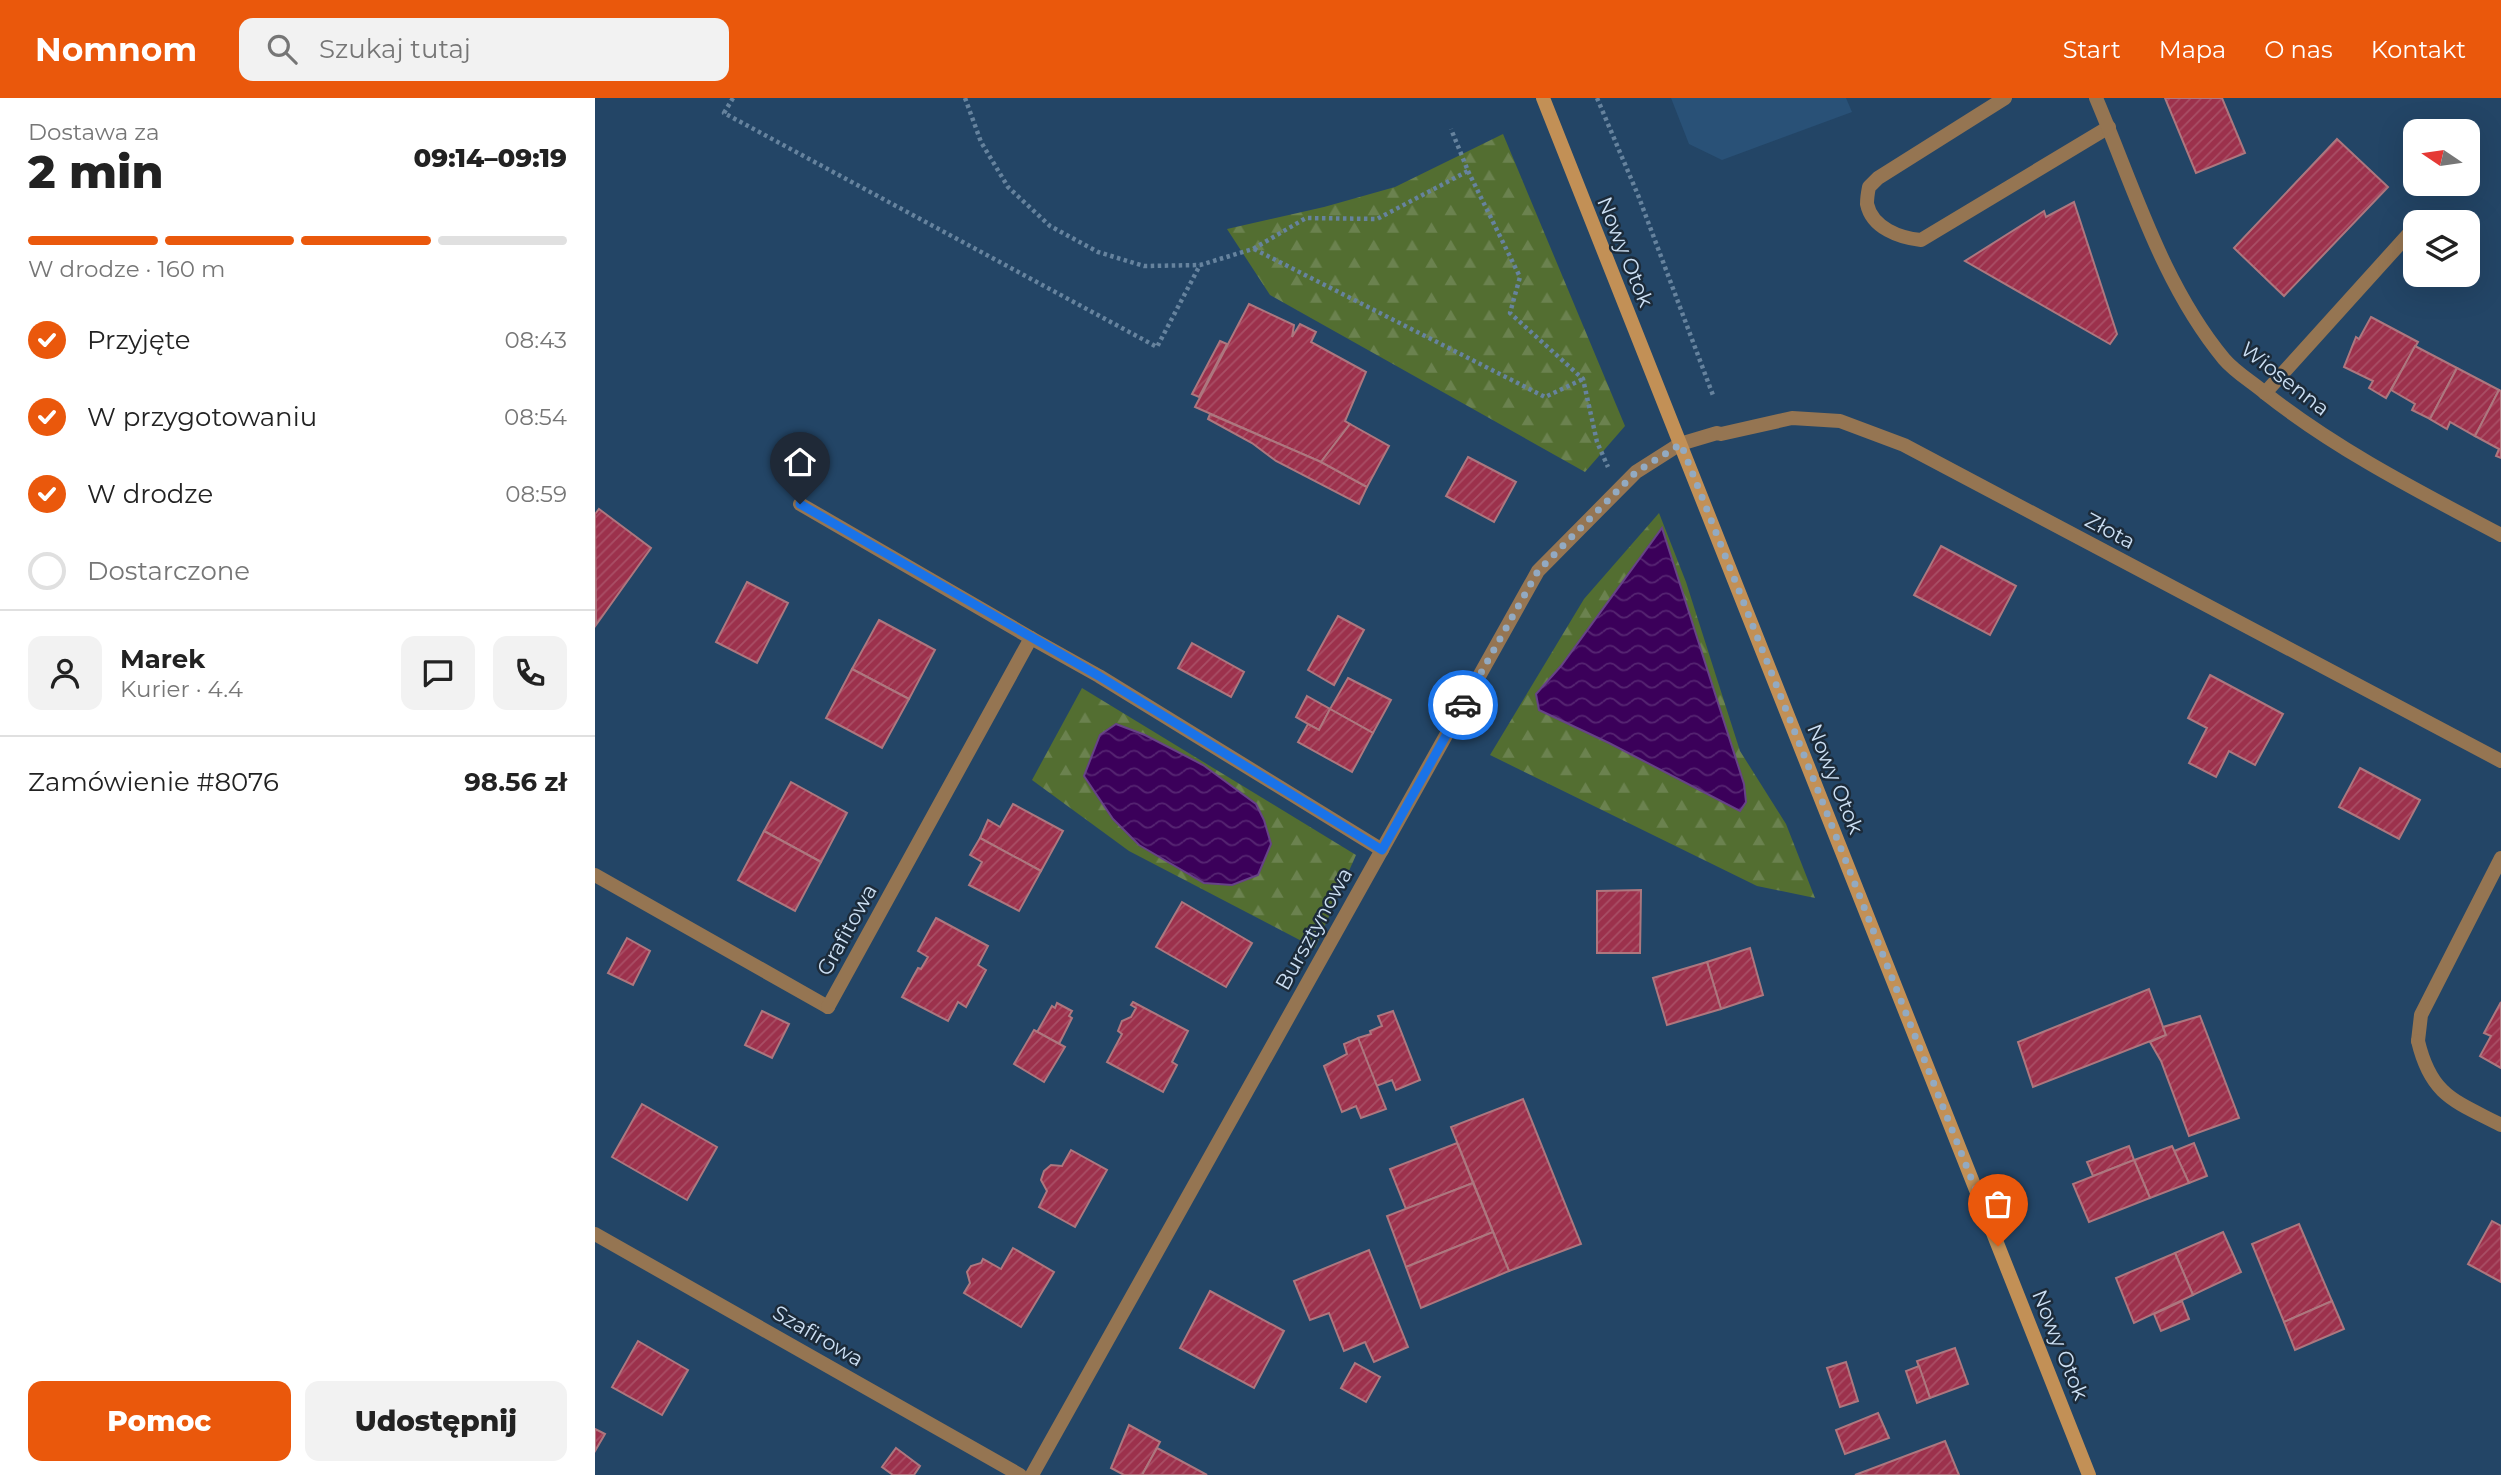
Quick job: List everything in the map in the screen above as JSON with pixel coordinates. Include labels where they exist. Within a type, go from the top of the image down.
[{"type":"main road","name":"Nowy Otok","points":[[1543,98],[1601,250],[1681,444],[2089,1475]]},
{"type":"street","points":[[2005,98],[1878,178],[1869,187],[1867,204],[1875,220],[1891,232],[1920,240],[2109,127]]},
{"type":"street","name":"Wiosenna","points":[[2096,98],[2162,260],[2192,313],[2226,361],[2299,420],[2388,475],[2501,535]]},
{"type":"street","points":[[2265,393],[2403,241]]},
{"type":"street","name":"Złota","points":[[1681,444],[1717,433],[1792,418],[1840,421],[1904,445],[2501,761]]},
{"type":"street","name":"Bursztynowa","points":[[1032,1475],[1538,571],[1636,472],[1681,444]]},
{"type":"street","points":[[800,504],[1099,676],[1382,850]]},
{"type":"street","name":"Grafitowa","points":[[595,875],[828,1007],[1031,638]]},
{"type":"street","points":[[2501,858],[2421,1015],[2418,1041],[2423,1063],[2444,1094],[2501,1125]]},
{"type":"street","name":"Szafirowa","points":[[595,1234],[1020,1475]]},
{"type":"path","points":[[733,98],[725,113],[1157,347],[1200,265]]},
{"type":"path","points":[[965,98],[981,142],[1008,187],[1050,226],[1098,252],[1144,266],[1200,265],[1253,248],[1306,218],[1377,219],[1468,171]]},
{"type":"path","points":[[1597,98],[1638,195],[1714,398]]},
{"type":"path","points":[[1451,128],[1468,171],[1520,277],[1510,313],[1583,379],[1597,442],[1618,491]]},
{"type":"path","points":[[1253,248],[1545,397],[1583,379]]},
{"type":"shaded area","points":[[1671,98],[1846,98],[1852,112],[1722,160],[1689,144]]},
{"type":"green space","points":[[1503,134],[1625,426],[1585,472],[1270,295],[1227,229],[1324,207],[1395,187]]},
{"type":"green space","points":[[1659,513],[1686,582],[1740,751],[1786,824],[1815,898],[1757,886],[1490,755],[1584,599]]},
{"type":"green space","points":[[1082,688],[1356,855],[1315,948],[1129,851],[1032,780]]},
{"type":"water","points":[[1662,528],[1744,784],[1746,802],[1740,811],[1539,710],[1536,694],[1561,666]]},
{"type":"water","points":[[1116,724],[1145,735],[1203,765],[1256,804],[1271,844],[1258,875],[1232,885],[1204,883],[1139,845],[1113,819],[1084,776],[1100,735]]},
{"type":"building","points":[[2165,98],[2222,98],[2245,153],[2196,173]]},
{"type":"building","points":[[2337,139],[2388,187],[2284,296],[2234,248]]},
{"type":"building","points":[[2074,202],[2117,334],[2110,344],[1965,261],[2044,211],[2046,217]]},
{"type":"building","points":[[1249,304],[1294,325],[1292,337],[1300,324],[1316,332],[1311,342],[1366,372],[1345,421],[1350,424],[1321,462],[1195,407]]},
{"type":"building","points":[[2371,317],[2418,342],[2386,398],[2369,388],[2373,381],[2344,367],[2356,337],[2359,339]]},
{"type":"building","points":[[1220,341],[1227,344],[1199,397],[1192,394]]},
{"type":"building","points":[[2415,346],[2457,368],[2430,419],[2412,410],[2415,404],[2391,390]]},
{"type":"building","points":[[2457,368],[2499,390],[2475,436],[2450,422],[2447,429],[2430,419]]},
{"type":"building","points":[[2499,390],[2501,458],[2496,456],[2499,449],[2475,436]]},
{"type":"building","points":[[1210,414],[1321,462],[1367,487],[1359,504],[1276,461],[1252,443],[1208,419]]},
{"type":"building","points":[[1350,424],[1389,446],[1367,487],[1321,462]]},
{"type":"building","points":[[1468,457],[1516,482],[1494,522],[1446,496]]},
{"type":"building","points":[[599,509],[651,548],[596,625],[595,514]]},
{"type":"building","points":[[1941,546],[2016,586],[1990,635],[1914,595]]},
{"type":"building","points":[[747,582],[788,603],[757,663],[716,642]]},
{"type":"building","points":[[1338,616],[1364,630],[1334,685],[1308,670]]},
{"type":"building","points":[[879,620],[935,650],[909,699],[852,669]]},
{"type":"building","points":[[1192,643],[1244,672],[1231,697],[1178,668]]},
{"type":"building","points":[[852,669],[909,699],[882,748],[826,718]]},
{"type":"building","points":[[2210,675],[2283,714],[2255,765],[2229,751],[2216,777],[2189,763],[2207,728],[2188,718]]},
{"type":"building","points":[[1348,678],[1391,700],[1373,733],[1330,709]]},
{"type":"building","points":[[1307,696],[1330,709],[1319,730],[1296,717]]},
{"type":"building","points":[[1330,709],[1373,733],[1352,772],[1298,742],[1308,724],[1319,730]]},
{"type":"building","points":[[2360,768],[2420,800],[2399,839],[2339,807]]},
{"type":"building","points":[[791,782],[847,813],[821,862],[764,831]]},
{"type":"building","points":[[1013,804],[1063,831],[1041,871],[980,838],[988,820],[1000,827]]},
{"type":"building","points":[[764,831],[821,862],[795,911],[738,880]]},
{"type":"building","points":[[980,838],[1041,871],[1019,911],[969,885],[982,862],[970,855]]},
{"type":"building","points":[[1641,890],[1640,953],[1597,953],[1597,891]]},
{"type":"building","points":[[1182,902],[1252,943],[1226,987],[1156,947]]},
{"type":"building","points":[[936,918],[988,946],[978,965],[986,970],[966,1007],[958,1002],[948,1021],[902,997],[918,968],[921,969],[928,957],[918,951]]},
{"type":"building","points":[[627,938],[650,951],[633,985],[608,973]]},
{"type":"building","points":[[1750,948],[1763,995],[1721,1009],[1707,962]]},
{"type":"building","points":[[1707,962],[1721,1009],[1667,1025],[1653,978]]},
{"type":"building","points":[[2149,989],[2166,1035],[2033,1087],[2018,1042]]},
{"type":"building","points":[[1133,1002],[1188,1031],[1172,1062],[1177,1065],[1163,1092],[1107,1062],[1122,1034],[1118,1031],[1122,1021],[1131,1017],[1136,1008],[1131,1005]]},
{"type":"building","points":[[2501,1002],[2501,1068],[2480,1056],[2491,1036],[2484,1033]]},
{"type":"building","points":[[1057,1003],[1072,1011],[1069,1016],[1072,1018],[1059,1044],[1037,1032],[1052,1006],[1055,1008]]},
{"type":"building","points":[[762,1011],[789,1024],[772,1058],[745,1045]]},
{"type":"building","points":[[1393,1011],[1420,1080],[1396,1090],[1392,1080],[1376,1086],[1358,1038],[1371,1034],[1370,1031],[1382,1026],[1378,1016]]},
{"type":"building","points":[[2200,1016],[2239,1118],[2189,1136],[2161,1061],[2150,1042],[2166,1035],[2163,1027]]},
{"type":"building","points":[[1034,1030],[1065,1047],[1044,1082],[1014,1064]]},
{"type":"building","points":[[1358,1038],[1386,1109],[1361,1118],[1356,1106],[1342,1112],[1324,1066],[1347,1054],[1344,1044]]},
{"type":"building","points":[[1523,1099],[1581,1244],[1509,1271],[1451,1127]]},
{"type":"building","points":[[642,1104],[717,1147],[687,1200],[612,1157]]},
{"type":"building","points":[[1457,1143],[1473,1183],[1406,1209],[1390,1169]]},
{"type":"building","points":[[2194,1143],[2207,1176],[2189,1183],[2174,1151]]},
{"type":"building","points":[[2129,1146],[2134,1160],[2093,1176],[2087,1162]]},
{"type":"building","points":[[2172,1146],[2189,1183],[2150,1198],[2134,1160]]},
{"type":"building","points":[[1071,1150],[1107,1170],[1075,1227],[1039,1207],[1047,1191],[1041,1180],[1044,1171],[1051,1165],[1062,1166]]},
{"type":"building","points":[[2134,1160],[2150,1198],[2089,1222],[2073,1184]]},
{"type":"building","points":[[1473,1183],[1493,1232],[1406,1267],[1387,1216]]},
{"type":"building","points":[[2492,1221],[2501,1226],[2501,1282],[2468,1264]]},
{"type":"building","points":[[2299,1224],[2332,1301],[2284,1322],[2252,1244]]},
{"type":"building","points":[[1493,1232],[1509,1271],[1421,1308],[1406,1267]]},
{"type":"building","points":[[2223,1232],[2241,1272],[2193,1295],[2175,1253]]},
{"type":"building","points":[[1013,1248],[1054,1272],[1021,1327],[964,1293],[970,1283],[967,1272],[971,1266],[981,1263],[983,1259],[1001,1269]]},
{"type":"building","points":[[1369,1250],[1408,1347],[1374,1362],[1365,1342],[1344,1351],[1329,1313],[1310,1320],[1294,1281]]},
{"type":"building","points":[[2175,1253],[2193,1295],[2134,1323],[2116,1278]]},
{"type":"building","points":[[1210,1291],[1284,1331],[1254,1388],[1180,1348]]},
{"type":"building","points":[[2182,1301],[2189,1319],[2161,1331],[2154,1314]]},
{"type":"building","points":[[2332,1301],[2344,1329],[2295,1350],[2284,1322]]},
{"type":"building","points":[[638,1341],[688,1370],[662,1415],[612,1387]]},
{"type":"building","points":[[1955,1348],[1968,1384],[1930,1398],[1917,1361]]},
{"type":"building","points":[[1846,1362],[1858,1401],[1840,1407],[1827,1368]]},
{"type":"building","points":[[1355,1363],[1380,1377],[1366,1402],[1341,1388]]},
{"type":"building","points":[[1919,1366],[1930,1398],[1917,1403],[1906,1371]]},
{"type":"building","points":[[1878,1413],[1889,1438],[1845,1454],[1836,1430]]},
{"type":"building","points":[[1129,1425],[1160,1442],[1142,1475],[1124,1475],[1111,1468]]},
{"type":"building","points":[[595,1429],[605,1434],[595,1451]]},
{"type":"building","points":[[1945,1441],[1959,1475],[1855,1475]]},
{"type":"building","points":[[896,1448],[920,1466],[914,1475],[893,1475],[882,1467]]},
{"type":"building","points":[[1157,1448],[1207,1475],[1142,1475]]},
{"type":"way so far","points":[[1463,705],[1538,571],[1636,472],[1681,444],[1998,1246]]},
{"type":"route","points":[[800,504],[1099,676],[1382,850],[1463,705]]}]
